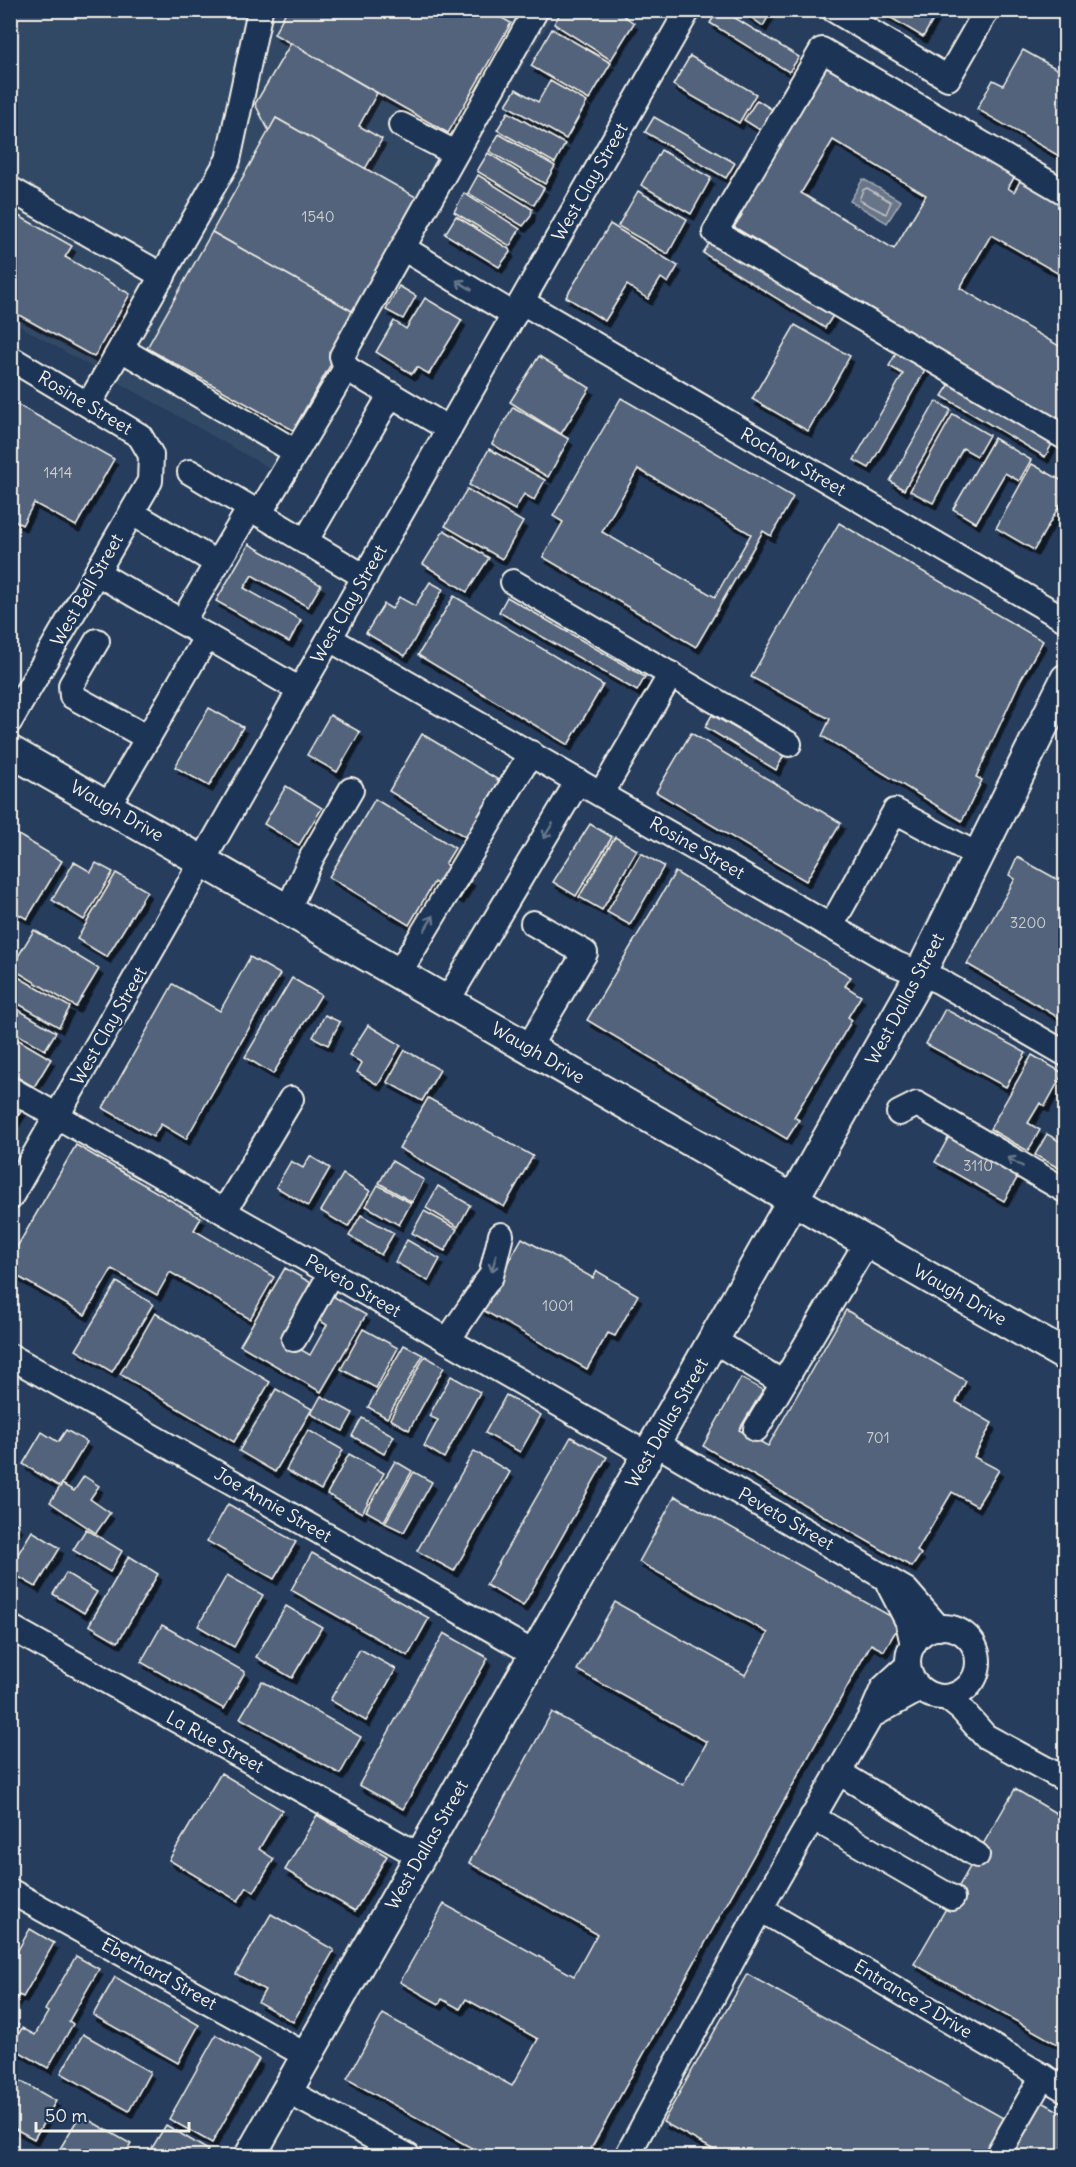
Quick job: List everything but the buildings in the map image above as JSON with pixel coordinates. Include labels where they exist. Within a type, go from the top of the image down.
[{"type":"main road","name":"West Dallas Street","points":[[250,2157],[921,974],[1065,679]]},
{"type":"main road","name":"Waugh Drive","points":[[10,751],[1065,1356]]},
{"type":"street","points":[[89,404],[228,160],[260,10]]},
{"type":"street","points":[[449,429],[346,368],[342,356],[536,10]]},
{"type":"street","name":"West Clay Street","points":[[10,1198],[688,10]]},
{"type":"street","points":[[834,10],[948,78],[987,10]]},
{"type":"street","points":[[1065,193],[822,50],[715,232],[1065,438]]},
{"type":"street","points":[[401,124],[455,153]]},
{"type":"street","points":[[10,189],[163,276]]},
{"type":"street","name":"Rochow Street","points":[[403,248],[518,309],[1065,620]]},
{"type":"street","points":[[121,349],[296,452]]},
{"type":"street","name":"Rosine Street","points":[[10,358],[140,436],[151,455]]},
{"type":"street","points":[[182,622],[217,563],[296,452],[346,368]]},
{"type":"street","points":[[306,542],[391,394]]},
{"type":"street","name":"West Bell Street","points":[[10,721],[150,481],[151,455]]},
{"type":"street","points":[[189,472],[365,577]]},
{"type":"street","points":[[132,513],[217,563]]},
{"type":"street","points":[[97,573],[300,690]]},
{"type":"street","points":[[513,582],[789,744]]},
{"type":"street","points":[[108,807],[207,636]]},
{"type":"street","name":"Rosine Street","points":[[330,639],[896,964],[939,981],[1065,1054]]},
{"type":"street","points":[[97,641],[71,685],[72,696],[148,738]]},
{"type":"street","points":[[601,794],[671,674]]},
{"type":"street","points":[[399,973],[531,753]]},
{"type":"street","points":[[447,1001],[578,781]]},
{"type":"street","points":[[288,909],[312,857],[351,790]]},
{"type":"street","points":[[831,926],[895,811],[979,856]]},
{"type":"street","points":[[528,1048],[585,953],[534,924]]},
{"type":"street","name":"Peveto Street","points":[[10,1089],[448,1340],[885,1577],[906,1590],[939,1628]]},
{"type":"street","points":[[225,1212],[291,1099]]},
{"type":"street","points":[[899,1113],[917,1104],[1065,1191]]},
{"type":"street","points":[[448,1340],[491,1276],[501,1235]]},
{"type":"street","points":[[756,1429],[867,1242]]},
{"type":"street","points":[[294,1339],[331,1273]]},
{"type":"street","points":[[713,1340],[783,1383]]},
{"type":"street","name":"Joe Annie Street","points":[[10,1356],[535,1654]]},
{"type":"street","points":[[636,2153],[760,1909],[871,1716],[882,1688],[911,1655],[920,1637],[939,1628],[957,1630],[971,1641],[976,1649],[978,1668],[971,1684],[955,1695],[946,1697],[928,1694],[920,1689],[912,1678],[911,1655],[908,1622],[885,1577]]},
{"type":"street","name":"La Rue Street","points":[[10,1627],[420,1856]]},
{"type":"street","points":[[971,1684],[978,1702],[996,1724],[1065,1762]]},
{"type":"street","points":[[871,1716],[920,1689]]},
{"type":"street","points":[[946,1697],[962,1710],[985,1736],[1065,1780]]},
{"type":"street","points":[[838,1772],[977,1855]]},
{"type":"street","points":[[812,1817],[952,1898]]},
{"type":"street","name":"Eberhard Street","points":[[10,1891],[307,2056]]},
{"type":"street","name":"Entrance 2 Drive","points":[[760,1909],[1065,2090]]},
{"type":"street","points":[[997,2157],[1043,2076]]},
{"type":"street","points":[[287,2091],[408,2157]]},
{"type":"shaded area","points":[[11,11],[556,11],[278,473],[11,321]]},
{"type":"water","points":[[863,179],[901,201],[887,223],[850,201]]}]
